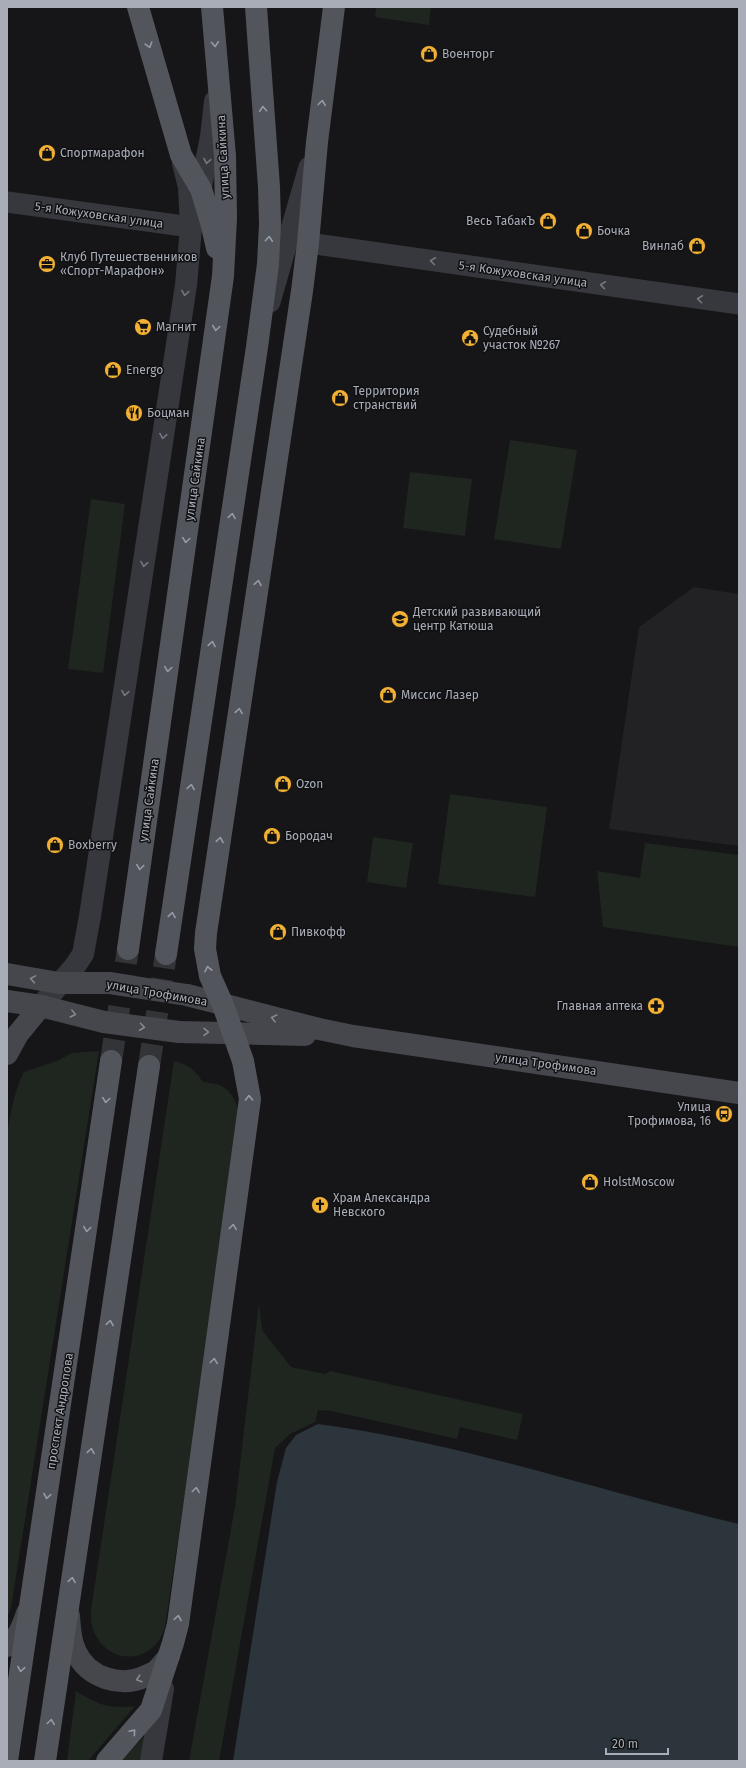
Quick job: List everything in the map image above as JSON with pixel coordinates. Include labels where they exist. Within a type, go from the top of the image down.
[{"type":"main road","points":[[138,7],[181,155],[201,190],[211,222],[223,276]]},
{"type":"main road","name":"улица Сайкина","points":[[128,949],[223,276],[226,218],[225,156],[212,7]]},
{"type":"main road","points":[[166,954],[257,347],[268,264],[270,224],[269,187],[256,7]]},
{"type":"main road","points":[[107,1761],[151,1710],[178,1624],[250,1099],[243,1061],[223,1005],[210,976],[205,949],[206,933],[308,243],[317,142],[332,10]]},
{"type":"main road","name":"улица Трофимова","points":[[7,974],[59,984],[109,983],[187,995],[319,1029],[353,1036],[739,1093]]},
{"type":"main road","name":"улица Трофимова","points":[[7,1000],[41,1006],[104,1022],[179,1032],[353,1036]]},
{"type":"main road","points":[[7,1054],[18,1034],[41,1006]]},
{"type":"main road","name":"проспект Андропова","points":[[7,1761],[111,1061]]},
{"type":"main road","points":[[45,1761],[149,1066]]},
{"type":"main road","points":[[7,1646],[12,1643],[22,1628],[31,1603]]},
{"type":"main road","points":[[68,1608],[70,1634],[75,1652],[86,1667],[100,1677],[118,1681],[137,1680],[156,1671],[169,1656]]},
{"type":"street","points":[[191,227],[201,190],[211,137],[218,80]]},
{"type":"street","points":[[257,347],[317,142]]},
{"type":"street","points":[[41,1006],[75,966],[83,954],[90,916],[186,285],[191,227],[190,187],[181,155]]},
{"type":"street","name":"5-я Кожуховская улица","points":[[7,202],[191,227]]},
{"type":"street","name":"5-я Кожуховская улица","points":[[308,243],[739,304]]},
{"type":"street","points":[[151,1761],[169,1656]]},
{"type":"shaded area","points":[[376,7],[431,7],[429,25],[375,17]]},
{"type":"shaded area","points":[[510,440],[577,450],[561,549],[494,539]]},
{"type":"shaded area","points":[[410,472],[472,479],[465,536],[403,528]]},
{"type":"shaded area","points":[[91,499],[125,504],[103,673],[68,669]]},
{"type":"shaded area","points":[[694,587],[739,594],[739,846],[609,829],[639,627]]},
{"type":"shaded area","points":[[450,794],[547,807],[535,897],[438,884]]},
{"type":"shaded area","points":[[373,837],[413,843],[406,888],[367,882]]},
{"type":"shaded area","points":[[645,843],[739,855],[739,947],[603,927],[597,871],[640,878]]},
{"type":"shaded area","points":[[99,1051],[11,1608],[7,1618],[7,1136],[15,1095],[24,1072],[57,1061],[72,1053]]},
{"type":"shaded area","points":[[174,1061],[191,1068],[203,1082],[213,1083],[224,1087],[232,1095],[237,1105],[240,1121],[165,1627],[160,1639],[152,1648],[143,1654],[122,1656],[112,1652],[102,1645],[95,1634],[92,1625],[91,1610]]},
{"type":"shaded area","points":[[259,1303],[262,1330],[291,1367],[325,1374],[330,1371],[523,1414],[517,1440],[460,1427],[457,1439],[332,1411],[318,1410],[315,1422],[290,1434],[275,1448],[219,1761],[189,1761],[235,1507]]},
{"type":"shaded area","points":[[318,1424],[372,1432],[478,1455],[739,1524],[739,1761],[233,1761],[277,1482],[286,1448],[296,1435]]},
{"type":"shaded area","points":[[76,1691],[91,1700],[104,1705],[118,1707],[135,1706],[88,1761],[67,1761]]},
{"type":"shaded area","points":[[144,1737],[146,1740],[142,1761],[120,1761]]},
{"type":"tunnel","points":[[111,1061],[128,949]]},
{"type":"tunnel","points":[[149,1066],[166,954]]},
{"type":"place","name":"Военторг","points":[[429,54]]},
{"type":"place","name":"Спортмарафон","points":[[47,153]]},
{"type":"place","name":"Весь ТабакЪ","points":[[548,221]]},
{"type":"place","name":"Бочка","points":[[584,231]]},
{"type":"place","name":"Винлаб","points":[[697,246]]},
{"type":"place","name":"Клуб Путешественников «Спорт-Марафон»","points":[[47,264]]},
{"type":"place","name":"Магнит","points":[[143,327]]},
{"type":"place","name":"Судебный участок №267","points":[[470,338]]},
{"type":"place","name":"Energo","points":[[113,370]]},
{"type":"place","name":"Территория странствий","points":[[340,398]]},
{"type":"place","name":"Боцман","points":[[134,413]]},
{"type":"place","name":"Детский развивающий центр Катюша","points":[[400,619]]},
{"type":"place","name":"Миссис Лазер","points":[[388,695]]},
{"type":"place","name":"Ozon","points":[[283,784]]},
{"type":"place","name":"Бородач","points":[[272,836]]},
{"type":"place","name":"Boxberry","points":[[55,845]]},
{"type":"place","name":"Пивкофф","points":[[278,932]]},
{"type":"place","name":"Главная аптека","points":[[656,1006]]},
{"type":"place","name":"Улица Трофимова, 16","points":[[724,1114]]},
{"type":"place","name":"HolstMoscow","points":[[590,1182]]},
{"type":"place","name":"Храм Александра Невского","points":[[320,1205]]}]
